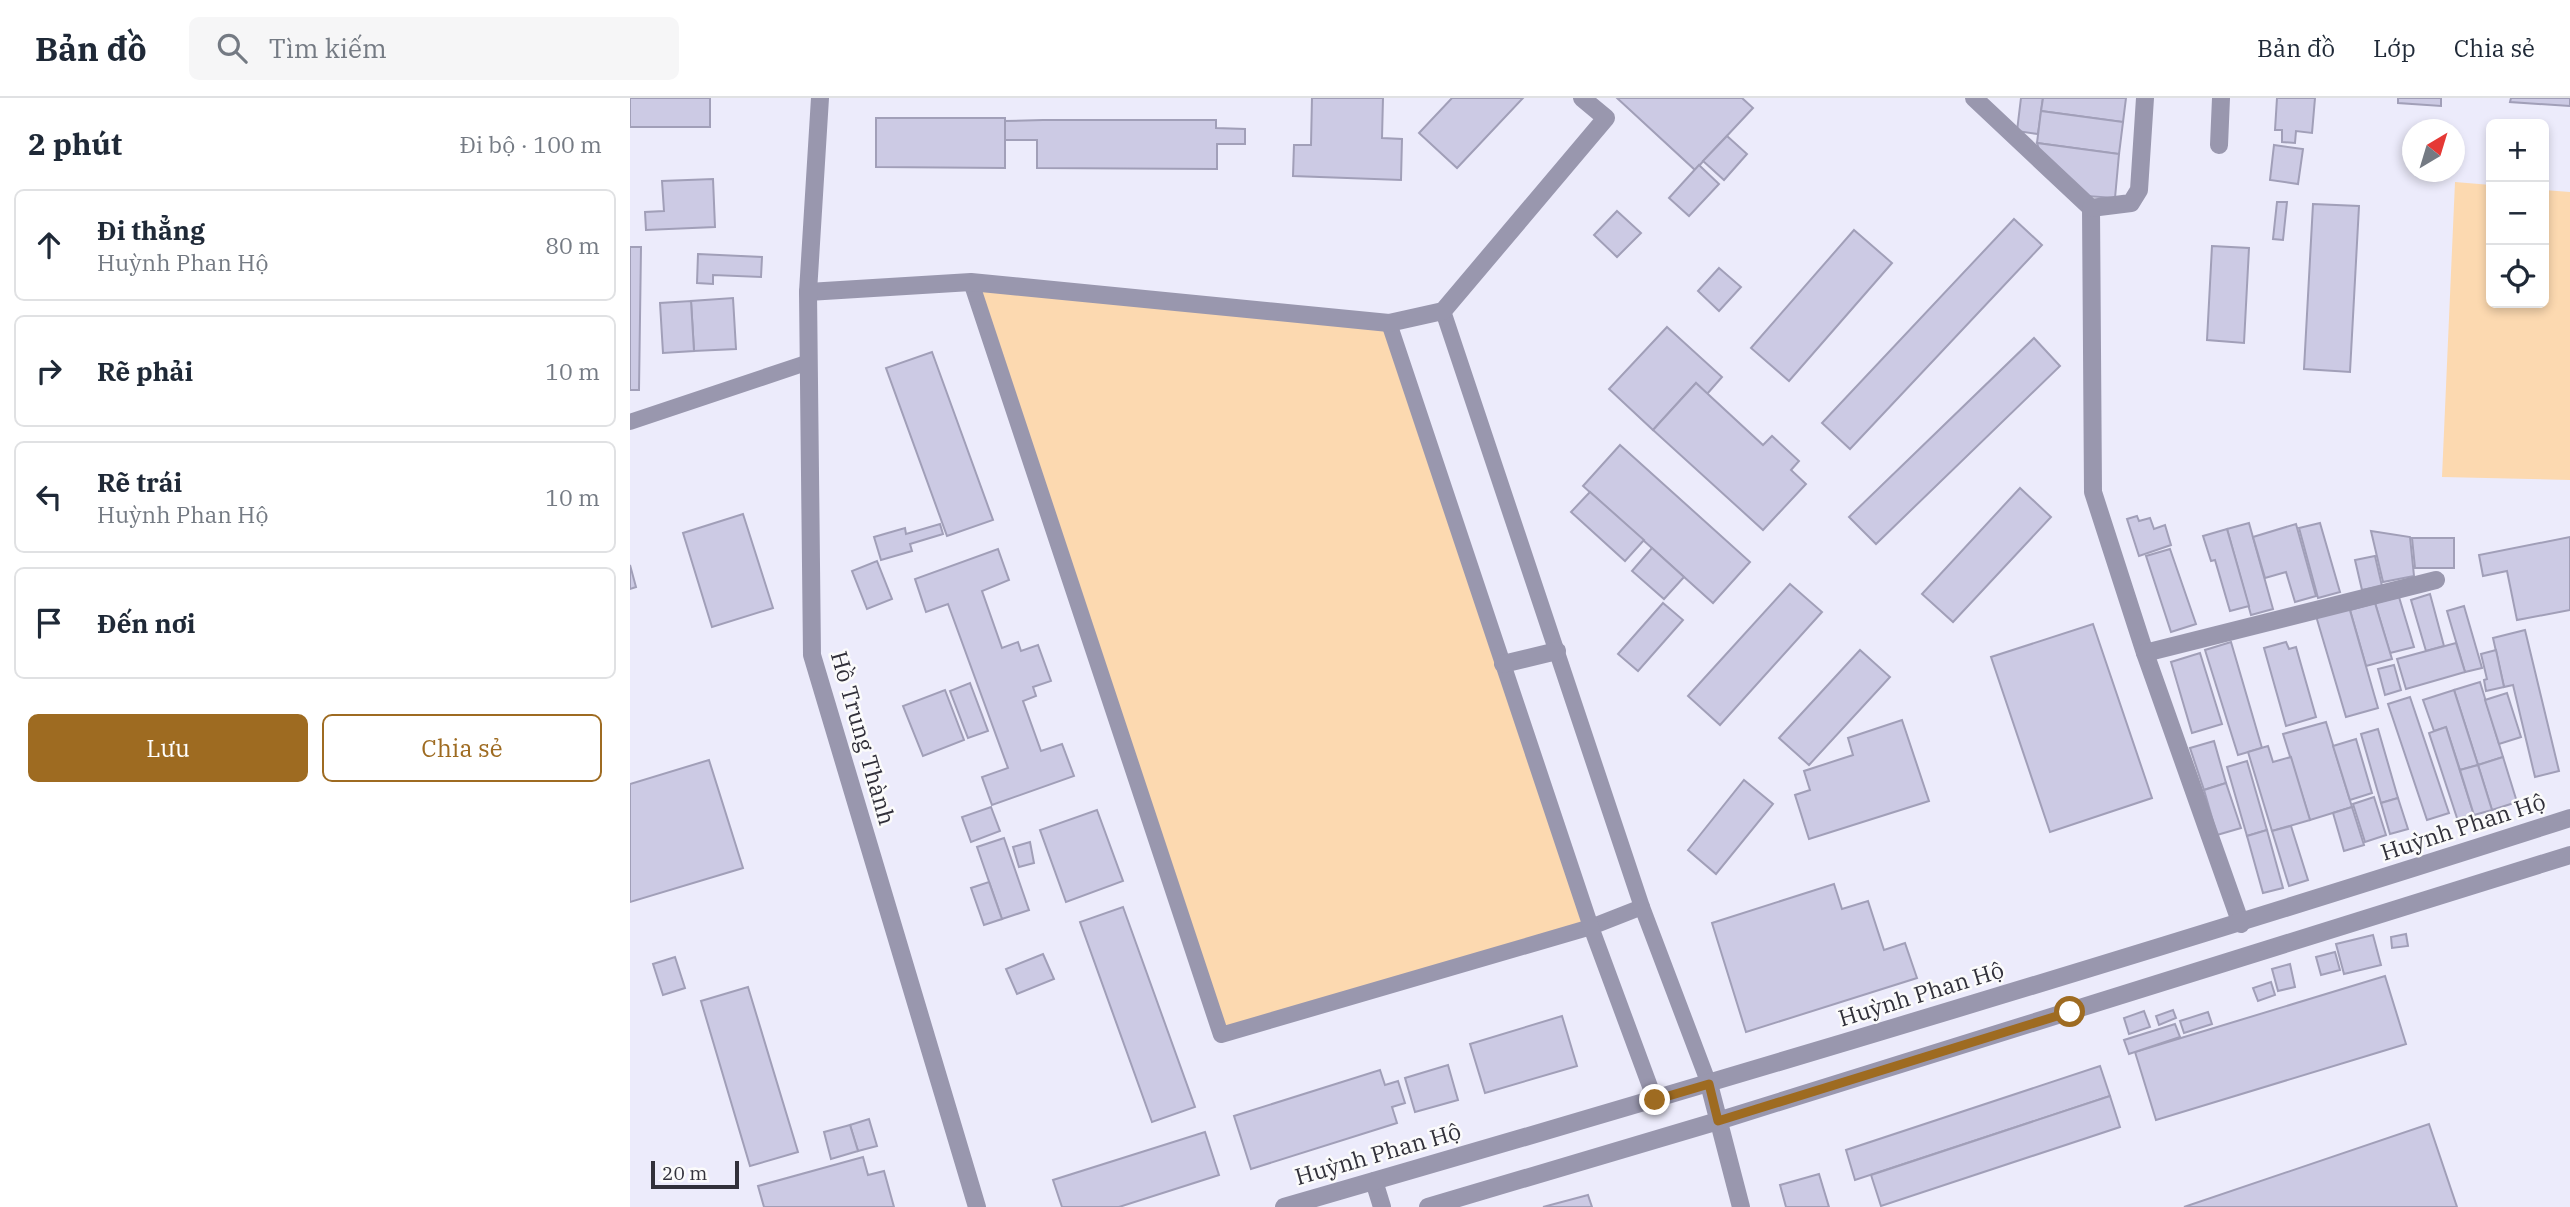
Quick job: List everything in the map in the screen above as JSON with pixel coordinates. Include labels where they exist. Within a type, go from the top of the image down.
[{"type":"street","name":"Hồ Trung Thành","points":[[820,98],[808,292],[812,655],[977,1207]]},
{"type":"street","points":[[808,292],[971,282],[1389,323],[1443,311],[1606,118],[1582,98]]},
{"type":"street","points":[[1974,98],[2091,208],[2093,492],[2145,653],[2241,924]]},
{"type":"street","points":[[2091,208],[2131,204],[2137,197],[2145,98]]},
{"type":"street","points":[[2219,145],[2221,98]]},
{"type":"street","points":[[2145,653],[2435,580]]},
{"type":"street","points":[[1503,664],[1557,651]]},
{"type":"street","name":"Huỳnh Phan Hộ","points":[[1283,1207],[1655,1100],[2241,924],[2570,818]]},
{"type":"street","points":[[1428,1207],[1718,1121],[2570,855]]},
{"type":"street","points":[[1709,1084],[1741,1207]]},
{"type":"street","points":[[1374,1181],[1382,1207]]},
{"type":"lane","points":[[971,282],[1221,1035],[1591,927],[1642,907]]},
{"type":"lane","points":[[1443,311],[1642,907],[1709,1084]]},
{"type":"lane","points":[[1389,323],[1591,927],[1655,1100]]},
{"type":"lane","points":[[630,422],[808,362]]},
{"type":"shaded area","points":[[2455,182],[2486,185],[2486,308],[2549,308],[2549,190],[2570,192],[2570,480],[2442,477]]},
{"type":"shaded area","points":[[971,282],[1389,323],[1591,927],[1221,1035]]},
{"type":"building","points":[[630,98],[710,98],[710,127],[630,127]]},
{"type":"building","points":[[1312,98],[1383,98],[1382,138],[1402,139],[1401,180],[1293,176],[1294,145],[1311,145]]},
{"type":"building","points":[[1452,98],[1523,98],[1457,168],[1419,133]]},
{"type":"building","points":[[1617,98],[1742,98],[1753,108],[1695,170]]},
{"type":"building","points":[[2021,98],[2043,98],[2038,134],[2017,131]]},
{"type":"building","points":[[2043,98],[2126,98],[2123,122],[2041,111]]},
{"type":"building","points":[[2277,98],[2315,98],[2312,133],[2296,131],[2295,143],[2282,142],[2282,130],[2275,130]]},
{"type":"building","points":[[2398,98],[2441,98],[2441,106],[2398,103]]},
{"type":"building","points":[[2511,98],[2570,98],[2570,106],[2510,102]]},
{"type":"building","points":[[2041,111],[2123,122],[2119,154],[2037,143]]},
{"type":"building","points":[[876,118],[1005,118],[1005,168],[876,167]]},
{"type":"building","points":[[1216,120],[1216,128],[1245,129],[1245,144],[1217,144],[1217,169],[1037,168],[1037,140],[1005,140],[1005,121]]},
{"type":"building","points":[[1727,136],[1747,154],[1724,180],[1703,161]]},
{"type":"building","points":[[2037,143],[2119,154],[2115,198],[2086,196],[2041,155]]},
{"type":"building","points":[[2274,145],[2303,149],[2298,184],[2270,180]]},
{"type":"building","points":[[1699,165],[1719,184],[1689,216],[1669,198]]},
{"type":"building","points":[[713,179],[715,227],[646,230],[645,212],[664,211],[662,181]]},
{"type":"building","points":[[2277,202],[2287,202],[2283,240],[2273,239]]},
{"type":"building","points":[[2313,204],[2359,206],[2350,372],[2304,369]]},
{"type":"building","points":[[1617,211],[1641,233],[1617,257],[1594,235]]},
{"type":"building","points":[[2014,219],[2042,245],[1850,449],[1822,423]]},
{"type":"building","points":[[1854,230],[1892,263],[1789,381],[1751,348]]},
{"type":"building","points":[[2212,246],[2249,248],[2244,343],[2207,340]]},
{"type":"building","points":[[630,247],[641,247],[639,390],[630,390]]},
{"type":"building","points":[[698,254],[762,257],[761,277],[713,275],[713,284],[697,283]]},
{"type":"building","points":[[1719,268],[1741,287],[1719,311],[1698,291]]},
{"type":"building","points":[[733,298],[736,349],[694,351],[691,301]]},
{"type":"building","points":[[691,301],[694,351],[663,353],[660,303]]},
{"type":"building","points":[[1667,327],[1722,377],[1707,394],[1696,383],[1653,430],[1609,389]]},
{"type":"building","points":[[2034,338],[2060,366],[1876,544],[1849,517]]},
{"type":"building","points":[[932,352],[993,520],[947,536],[886,368]]},
{"type":"building","points":[[1696,383],[1763,445],[1772,436],[1799,461],[1791,470],[1806,484],[1763,530],[1653,430]]},
{"type":"building","points":[[1620,445],[1750,562],[1713,603],[1583,486]]},
{"type":"building","points":[[2020,488],[2051,517],[1953,622],[1922,594]]},
{"type":"building","points":[[1590,492],[1644,540],[1625,561],[1571,512]]},
{"type":"building","points":[[743,514],[773,608],[712,627],[683,533]]},
{"type":"building","points":[[2137,516],[2139,521],[2150,518],[2154,529],[2165,525],[2171,545],[2139,556],[2127,519]]},
{"type":"building","points":[[2249,523],[2273,609],[2251,615],[2227,529]]},
{"type":"building","points":[[2320,523],[2340,592],[2318,598],[2299,528]]},
{"type":"building","points":[[940,524],[943,534],[910,544],[912,551],[881,560],[874,537],[905,528],[906,534]]},
{"type":"building","points":[[2296,524],[2316,596],[2295,602],[2286,572],[2265,578],[2253,537]]},
{"type":"building","points":[[2227,529],[2249,606],[2230,611],[2215,560],[2211,561],[2203,536]]},
{"type":"building","points":[[2371,531],[2410,537],[2414,576],[2383,582]]},
{"type":"building","points":[[2570,537],[2570,610],[2517,620],[2507,571],[2483,576],[2479,555]]},
{"type":"building","points":[[2412,538],[2454,538],[2454,568],[2415,568]]},
{"type":"building","points":[[1652,548],[1684,577],[1664,599],[1632,571]]},
{"type":"building","points":[[998,549],[1009,580],[982,591],[1002,648],[1018,642],[1021,651],[1038,645],[1051,681],[1033,687],[1036,696],[1023,701],[1041,751],[1062,744],[1074,776],[992,805],[982,777],[1008,768],[948,604],[926,612],[915,579]]},
{"type":"building","points":[[2170,549],[2196,624],[2171,632],[2146,556]]},
{"type":"building","points":[[2375,556],[2382,586],[2362,590],[2355,560]]},
{"type":"building","points":[[877,561],[892,599],[867,609],[852,571]]},
{"type":"building","points":[[630,565],[636,587],[630,589]]},
{"type":"building","points":[[1790,584],[1822,612],[1720,725],[1688,696]]},
{"type":"building","points":[[2430,594],[2444,646],[2426,651],[2411,600]]},
{"type":"building","points":[[2399,597],[2414,647],[2390,653],[2375,603]]},
{"type":"building","points":[[1663,603],[1683,620],[1638,671],[1618,654]]},
{"type":"building","points":[[2375,603],[2392,659],[2366,666],[2350,610]]},
{"type":"building","points":[[2464,606],[2482,668],[2465,672],[2447,611]]},
{"type":"building","points":[[2349,607],[2378,708],[2346,717],[2316,616]]},
{"type":"building","points":[[2093,624],[2152,798],[2050,832],[1991,657]]},
{"type":"building","points":[[2525,630],[2559,771],[2535,777],[2513,685],[2504,687],[2493,638]]},
{"type":"building","points":[[2231,642],[2262,748],[2238,755],[2205,650]]},
{"type":"building","points":[[2286,642],[2289,649],[2296,647],[2316,717],[2286,726],[2264,648]]},
{"type":"building","points":[[2456,643],[2465,672],[2406,689],[2397,659]]},
{"type":"building","points":[[1860,650],[1890,677],[1809,765],[1779,738]]},
{"type":"building","points":[[2496,650],[2504,687],[2486,691],[2484,680],[2487,679],[2481,654]]},
{"type":"building","points":[[2200,653],[2222,724],[2192,733],[2171,662]]},
{"type":"building","points":[[2394,665],[2401,690],[2385,695],[2378,669]]},
{"type":"building","points":[[2480,682],[2503,757],[2478,765],[2454,690]]},
{"type":"building","points":[[970,683],[988,731],[968,738],[950,691]]},
{"type":"building","points":[[945,690],[964,740],[923,756],[903,706]]},
{"type":"building","points":[[2454,690],[2478,765],[2460,770],[2446,727],[2434,731],[2423,700]]},
{"type":"building","points":[[2507,693],[2521,737],[2499,744],[2485,700]]},
{"type":"building","points":[[2410,697],[2449,813],[2427,820],[2388,704]]},
{"type":"building","points":[[1902,720],[1929,801],[1809,839],[1795,795],[1810,790],[1804,771],[1853,755],[1848,738]]},
{"type":"building","points":[[2326,722],[2352,807],[2310,820],[2283,734]]},
{"type":"building","points":[[2446,727],[2474,815],[2458,821],[2429,733]]},
{"type":"building","points":[[2378,729],[2398,798],[2381,803],[2361,734]]},
{"type":"building","points":[[2356,739],[2372,793],[2350,800],[2333,746]]},
{"type":"building","points":[[2214,741],[2226,783],[2204,790],[2190,748]]},
{"type":"building","points":[[2268,746],[2273,762],[2291,757],[2310,820],[2272,831],[2248,752]]},
{"type":"building","points":[[2503,757],[2517,802],[2492,810],[2478,765]]},
{"type":"building","points":[[709,760],[743,868],[630,902],[630,784]]},
{"type":"building","points":[[2247,761],[2267,830],[2247,836],[2227,767]]},
{"type":"building","points":[[2478,765],[2492,810],[2474,815],[2460,770]]},
{"type":"building","points":[[1744,780],[1773,804],[1716,874],[1688,850]]},
{"type":"building","points":[[2226,783],[2241,828],[2217,835],[2204,790]]},
{"type":"building","points":[[2374,797],[2386,835],[2365,842],[2353,804]]},
{"type":"building","points":[[2398,798],[2408,829],[2390,834],[2381,803]]},
{"type":"building","points":[[991,807],[1000,831],[971,842],[962,817]]},
{"type":"building","points":[[2352,807],[2364,845],[2344,851],[2333,813]]},
{"type":"building","points":[[1097,810],[1123,881],[1066,902],[1040,830]]},
{"type":"building","points":[[2291,826],[2308,880],[2289,886],[2272,831]]},
{"type":"building","points":[[2267,830],[2283,888],[2263,893],[2247,836]]},
{"type":"building","points":[[1004,838],[1029,910],[1002,919],[977,847]]},
{"type":"building","points":[[1030,842],[1034,863],[1019,867],[1013,847]]},
{"type":"building","points":[[989,882],[1002,919],[984,925],[971,888]]},
{"type":"building","points":[[1834,884],[1842,909],[1868,901],[1884,950],[1905,943],[1917,978],[1746,1032],[1712,923]]},
{"type":"building","points":[[1123,907],[1195,1107],[1152,1122],[1080,922]]},
{"type":"building","points":[[2406,934],[2408,946],[2392,948],[2391,937]]},
{"type":"building","points":[[2373,935],[2381,965],[2344,974],[2336,944]]},
{"type":"building","points":[[2335,952],[2340,970],[2321,975],[2316,957]]},
{"type":"building","points":[[1043,954],[1054,979],[1017,994],[1006,969]]},
{"type":"building","points":[[675,957],[685,988],[663,995],[653,964]]},
{"type":"building","points":[[2290,964],[2295,987],[2278,991],[2272,969]]},
{"type":"building","points":[[2385,976],[2406,1044],[2156,1120],[2135,1052]]},
{"type":"building","points":[[2271,982],[2275,995],[2258,1001],[2253,988]]},
{"type":"building","points":[[748,987],[798,1152],[750,1166],[701,1001]]},
{"type":"building","points":[[2173,1010],[2176,1018],[2159,1025],[2156,1016]]},
{"type":"building","points":[[2144,1011],[2150,1027],[2129,1034],[2124,1018]]},
{"type":"building","points":[[2208,1012],[2212,1024],[2184,1033],[2180,1021]]},
{"type":"building","points":[[1562,1016],[1577,1066],[1485,1093],[1470,1044]]},
{"type":"building","points":[[2175,1024],[2180,1037],[2129,1054],[2124,1040]]},
{"type":"building","points":[[1448,1065],[1458,1100],[1415,1112],[1405,1078]]},
{"type":"building","points":[[2100,1066],[2110,1096],[1855,1180],[1846,1150]]},
{"type":"building","points":[[1380,1070],[1385,1085],[1398,1081],[1405,1103],[1392,1107],[1397,1123],[1251,1169],[1234,1116]]},
{"type":"building","points":[[2110,1096],[2120,1127],[1881,1206],[1871,1175]]},
{"type":"building","points":[[869,1119],[877,1146],[858,1151],[850,1125]]},
{"type":"building","points":[[2429,1124],[2457,1207],[2184,1207]]},
{"type":"building","points":[[850,1125],[858,1151],[831,1159],[824,1132]]},
{"type":"building","points":[[1205,1132],[1219,1175],[1119,1207],[1062,1207],[1053,1180]]},
{"type":"building","points":[[863,1157],[868,1175],[884,1171],[894,1207],[764,1207],[758,1186]]},
{"type":"building","points":[[1819,1174],[1829,1207],[1786,1207],[1780,1185]]},
{"type":"building","points":[[1588,1195],[1592,1207],[1543,1207]]},
{"type":"route","points":[[1655,1100],[1709,1084],[1718,1121],[2070,1012]]}]
